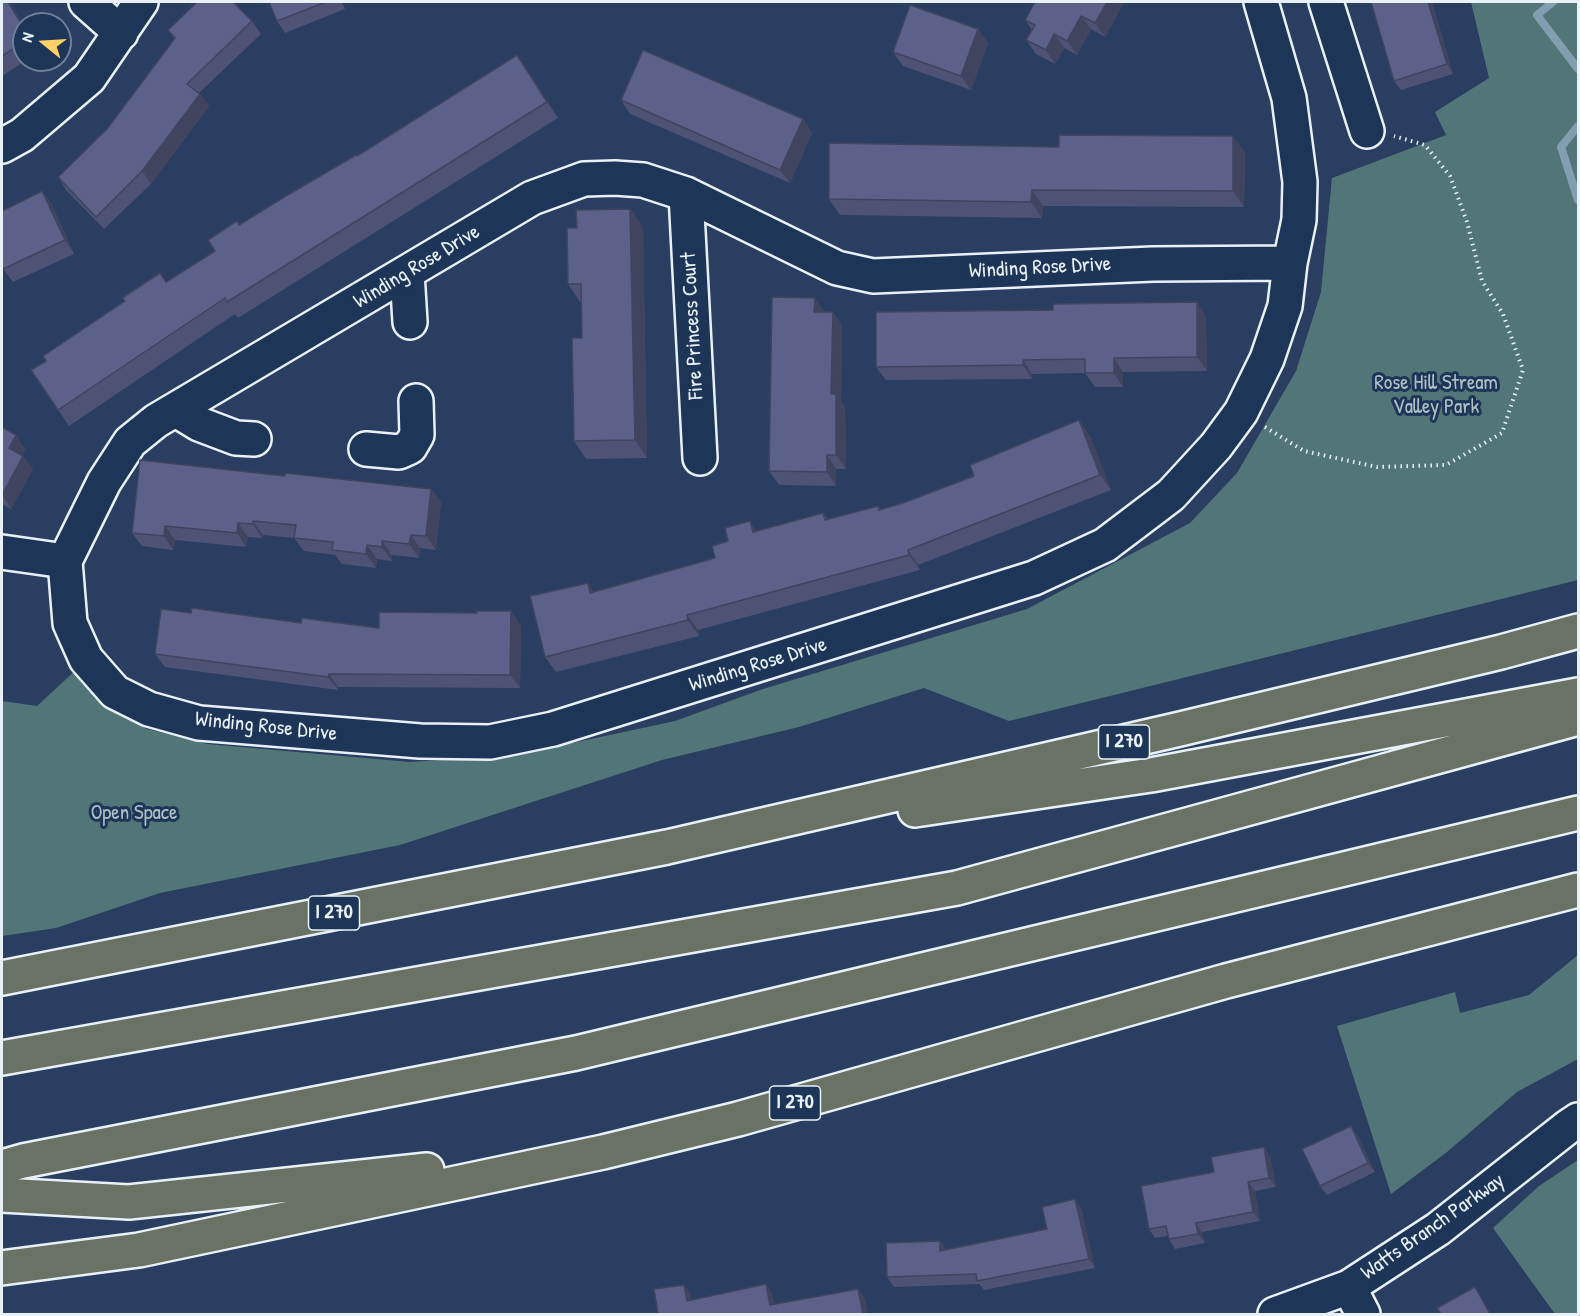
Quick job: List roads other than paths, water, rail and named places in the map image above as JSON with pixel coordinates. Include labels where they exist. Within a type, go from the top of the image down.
[{"type":"highway","name":"I 270","points":[[2,978],[667,847],[1203,724],[1501,652],[1578,631]]},
{"type":"highway","points":[[667,847],[1151,775],[1578,695]]},
{"type":"highway","points":[[2,1058],[957,888],[1578,718]]},
{"type":"highway","points":[[2,1167],[576,1053],[1578,813]]},
{"type":"highway","name":"I 270","points":[[2,1268],[140,1250],[603,1152],[738,1119],[1226,981],[1578,890]]},
{"type":"highway","points":[[2,1195],[129,1202],[603,1152]]},
{"type":"street","points":[[86,2],[122,33]]},
{"type":"street","points":[[2,146],[22,135],[89,78],[122,33],[141,2]]},
{"type":"street","name":"Winding Rose Drive","points":[[1261,2],[1289,98],[1300,182],[1299,220],[1290,263],[1285,306],[1267,359],[1241,412],[1216,446],[1171,495],[1105,545],[1034,578],[553,729],[490,742],[420,741],[199,723],[149,709],[115,692],[86,659],[70,623],[65,561],[104,482],[130,442],[156,421],[532,198],[584,179],[643,180],[686,194],[837,268],[873,276],[1153,264],[1290,263]]},
{"type":"street","points":[[1326,2],[1381,134]]},
{"type":"street","name":"Fire Princess Court","points":[[686,194],[700,458]]},
{"type":"street","points":[[407,273],[410,322]]},
{"type":"street","points":[[366,449],[399,452],[410,447],[417,435],[416,401]]},
{"type":"street","points":[[176,410],[199,424],[236,438],[254,439]]},
{"type":"street","points":[[2,552],[65,561]]},
{"type":"street","name":"Watts Branch Parkway","points":[[1275,1314],[1356,1300],[1438,1229],[1578,1120]]},
{"type":"waterway","points":[[1553,2],[1537,15],[1578,69]]},
{"type":"waterway","points":[[1578,126],[1561,147],[1578,200]]},
{"type":"park label","name":"Rose Hill Stream Valley Park","points":[[1436,395]]},
{"type":"park label","name":"Open Space","points":[[134,813]]}]
